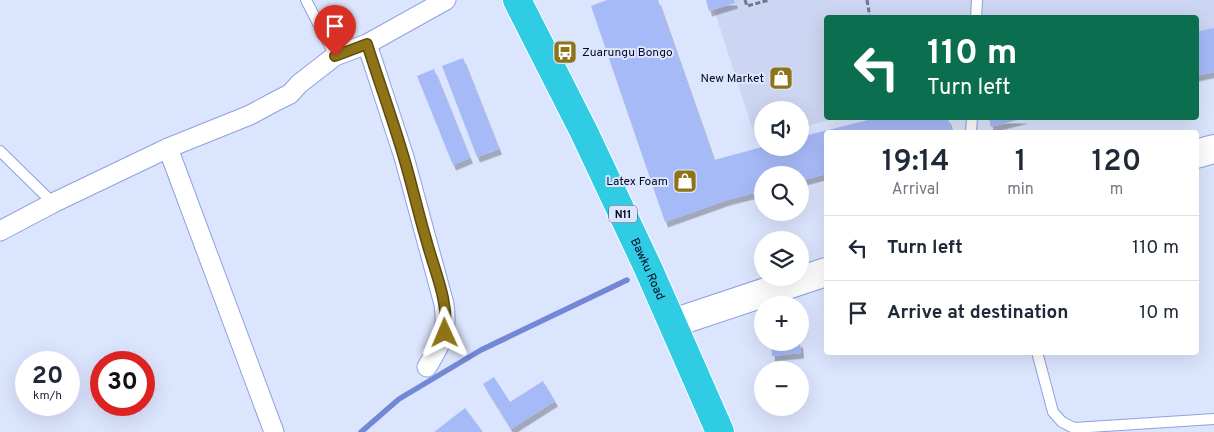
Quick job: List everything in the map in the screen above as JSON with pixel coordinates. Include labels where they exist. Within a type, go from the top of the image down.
[{"type":"highway","name":"Bawku Road","points":[[517,0],[584,132],[720,432]]},
{"type":"main road","points":[[1199,153],[1214,149]]},
{"type":"main road","points":[[672,323],[824,273]]},
{"type":"street","points":[[0,231],[53,203],[168,148],[250,115],[290,94],[299,84],[335,56],[367,44],[446,0]]},
{"type":"street","points":[[367,44],[404,157],[444,304],[445,333],[427,367]]},
{"type":"street","points":[[168,148],[274,432]]},
{"type":"lane","points":[[306,0],[335,56]]},
{"type":"lane","points":[[976,15],[977,0]]},
{"type":"lane","points":[[0,151],[53,203]]},
{"type":"lane","points":[[1038,355],[1053,412],[1062,422],[1074,428],[1214,419]]},
{"type":"path","points":[[745,0],[748,6],[769,0]]},
{"type":"path","points":[[867,0],[870,15]]},
{"type":"shaded area","name":"New Market","points":[[711,0],[1214,0],[1214,41],[1199,45],[1199,15],[824,15],[824,120],[829,120],[809,126],[809,101],[754,101],[754,134]]},
{"type":"building","points":[[607,0],[658,0],[714,160],[754,149],[754,156],[809,156],[809,135],[824,131],[824,175],[809,179],[809,166],[754,166],[754,193],[727,200],[665,222],[591,6]]},
{"type":"building","points":[[706,0],[734,0],[735,3],[709,11]]},
{"type":"building","points":[[1214,28],[1214,72],[1199,75],[1199,31]]},
{"type":"building","points":[[463,58],[499,149],[477,157],[442,66]]},
{"type":"building","points":[[434,69],[470,158],[453,165],[417,76]]},
{"type":"building","points":[[868,120],[949,120],[951,130],[828,130]]},
{"type":"building","points":[[989,120],[1017,120],[991,127]]},
{"type":"building","points":[[772,351],[801,351],[801,353],[772,356]]},
{"type":"building","points":[[494,377],[510,402],[543,381],[555,401],[511,429],[483,384]]},
{"type":"building","points":[[465,408],[483,432],[434,432]]},
{"type":"waterway","points":[[361,432],[399,399],[481,350],[627,280]]},
{"type":"place","name":"Zuarungu Bongo","points":[[565,52]]},
{"type":"place","name":"New Market","points":[[781,78]]},
{"type":"place","name":"Latex Foam","points":[[685,181]]},
{"type":"route","points":[[335,56],[367,44],[404,157],[426,242],[437,273],[444,304],[445,333]]}]
